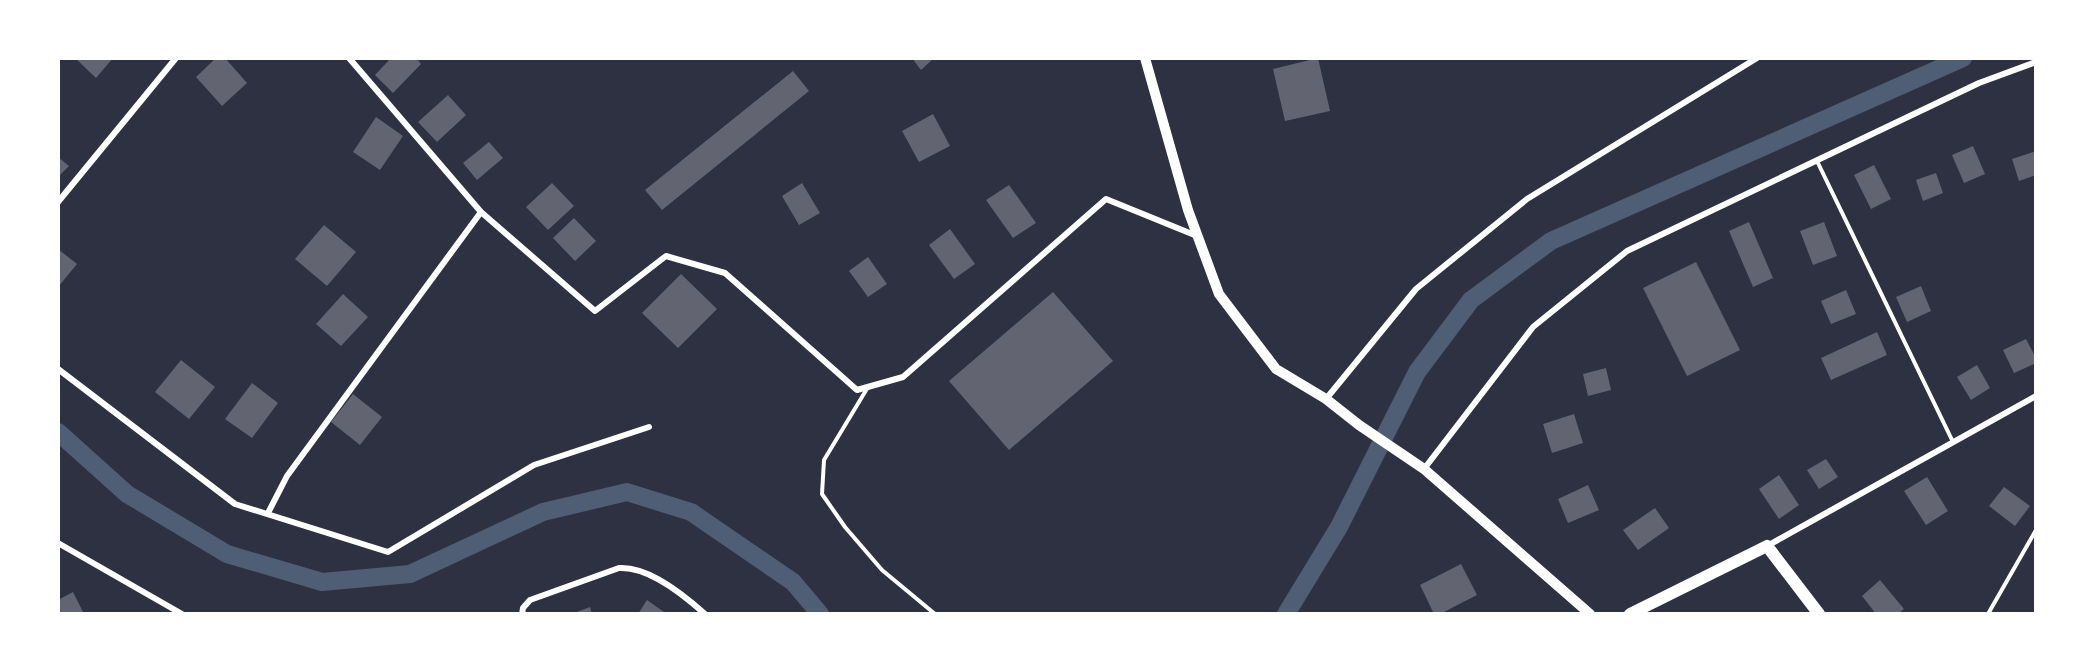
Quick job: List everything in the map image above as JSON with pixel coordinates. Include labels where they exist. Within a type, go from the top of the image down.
[{"type":"main road","points":[[1630,614],[1767,546],[1819,614]]},
{"type":"street","points":[[58,202],[176,58]]},
{"type":"street","points":[[349,58],[481,212],[595,311],[666,256],[725,273],[857,390],[903,377],[1106,199],[1198,236]]},
{"type":"street","points":[[1145,58],[1188,210],[1219,294],[1276,369],[1326,399],[1359,425],[1424,469],[1590,614]]},
{"type":"street","points":[[1326,399],[1416,289],[1527,200],[1757,58]]},
{"type":"street","points":[[1424,469],[1533,327],[1628,251],[1979,83],[2036,62]]},
{"type":"street","points":[[268,513],[287,476],[481,212]]},
{"type":"street","points":[[58,369],[236,504],[388,552],[534,465],[649,427]]},
{"type":"street","points":[[1767,546],[2036,396]]},
{"type":"street","points":[[58,543],[179,613]]},
{"type":"street","points":[[522,614],[523,608],[530,600],[619,568],[630,567],[682,593],[705,614]]},
{"type":"lane","points":[[1817,160],[1953,442]]},
{"type":"lane","points":[[868,387],[825,460],[822,494],[845,527],[882,570],[935,614]]},
{"type":"lane","points":[[1988,614],[2036,531]]},
{"type":"building","points":[[75,58],[113,58],[96,78]]},
{"type":"building","points":[[216,58],[225,58],[247,83],[222,106],[196,77]]},
{"type":"building","points":[[391,58],[416,58],[421,64],[393,93],[375,75]]},
{"type":"building","points":[[912,58],[934,58],[921,70]]},
{"type":"building","points":[[1318,58],[1330,111],[1285,121],[1273,69]]},
{"type":"building","points":[[793,71],[809,91],[662,210],[645,190]]},
{"type":"building","points":[[448,95],[466,115],[437,142],[418,122]]},
{"type":"building","points":[[933,114],[950,146],[919,162],[902,131]]},
{"type":"building","points":[[376,117],[403,136],[380,170],[353,152]]},
{"type":"building","points":[[489,142],[503,158],[477,180],[463,163]]},
{"type":"building","points":[[1973,146],[1985,174],[1964,183],[1952,155]]},
{"type":"building","points":[[2036,151],[2036,175],[2019,181],[2012,159]]},
{"type":"building","points":[[58,157],[69,166],[58,177]]},
{"type":"building","points":[[1874,165],[1891,199],[1871,209],[1854,175]]},
{"type":"building","points":[[1936,173],[1943,193],[1923,201],[1916,180]]},
{"type":"building","points":[[552,183],[574,206],[548,230],[526,207]]},
{"type":"building","points":[[802,183],[820,213],[799,225],[782,196]]},
{"type":"building","points":[[1009,185],[1036,223],[1013,238],[986,200]]},
{"type":"building","points":[[574,218],[596,241],[575,261],[553,238]]},
{"type":"building","points":[[1749,222],[1773,278],[1753,287],[1729,231]]},
{"type":"building","points":[[1824,222],[1837,256],[1813,265],[1800,231]]},
{"type":"building","points":[[324,225],[356,252],[327,286],[295,259]]},
{"type":"building","points":[[950,229],[975,264],[954,279],[929,245]]},
{"type":"building","points":[[58,249],[77,264],[58,287]]},
{"type":"building","points":[[868,257],[887,284],[868,297],[849,271]]},
{"type":"building","points":[[1696,262],[1740,350],[1687,376],[1643,288]]},
{"type":"building","points":[[681,274],[717,309],[678,348],[642,313]]},
{"type":"building","points":[[1921,286],[1931,311],[1907,322],[1896,297]]},
{"type":"building","points":[[1846,290],[1856,314],[1831,324],[1821,301]]},
{"type":"building","points":[[1053,292],[1113,361],[1009,450],[949,381]]},
{"type":"building","points":[[343,294],[368,317],[341,346],[316,324]]},
{"type":"building","points":[[1877,332],[1887,355],[1831,380],[1821,358]]},
{"type":"building","points":[[2026,339],[2036,358],[2036,363],[2014,373],[2003,350]]},
{"type":"building","points":[[181,360],[215,387],[189,419],[155,392]]},
{"type":"building","points":[[1977,365],[1990,388],[1971,400],[1957,377]]},
{"type":"building","points":[[1606,368],[1611,390],[1588,396],[1583,374]]},
{"type":"building","points":[[252,383],[278,403],[252,438],[225,419]]},
{"type":"building","points":[[353,394],[382,417],[360,445],[331,422]]},
{"type":"building","points":[[1574,414],[1583,443],[1552,453],[1543,424]]},
{"type":"building","points":[[1826,459],[1838,477],[1819,489],[1807,470]]},
{"type":"building","points":[[1779,475],[1799,505],[1779,519],[1759,489]]},
{"type":"building","points":[[1927,477],[1948,511],[1926,525],[1904,491]]},
{"type":"building","points":[[1588,485],[1599,510],[1568,523],[1558,499]]},
{"type":"building","points":[[2004,487],[2030,506],[2015,526],[1989,506]]},
{"type":"building","points":[[1655,508],[1669,528],[1638,550],[1623,530]]},
{"type":"building","points":[[1461,564],[1477,595],[1440,614],[1434,614],[1420,585]]},
{"type":"building","points":[[1880,580],[1904,609],[1898,614],[1876,614],[1862,596]]},
{"type":"building","points":[[73,592],[84,614],[60,614],[58,600]]},
{"type":"building","points":[[647,600],[667,614],[638,614]]},
{"type":"building","points":[[590,607],[592,614],[574,614],[574,613]]},
{"type":"waterway","points":[[1286,614],[1339,527],[1417,372],[1471,300],[1551,241],[1963,58]]},
{"type":"waterway","points":[[58,432],[127,494],[227,554],[322,582],[410,574],[543,512],[627,492],[691,512],[793,582],[820,614]]}]
